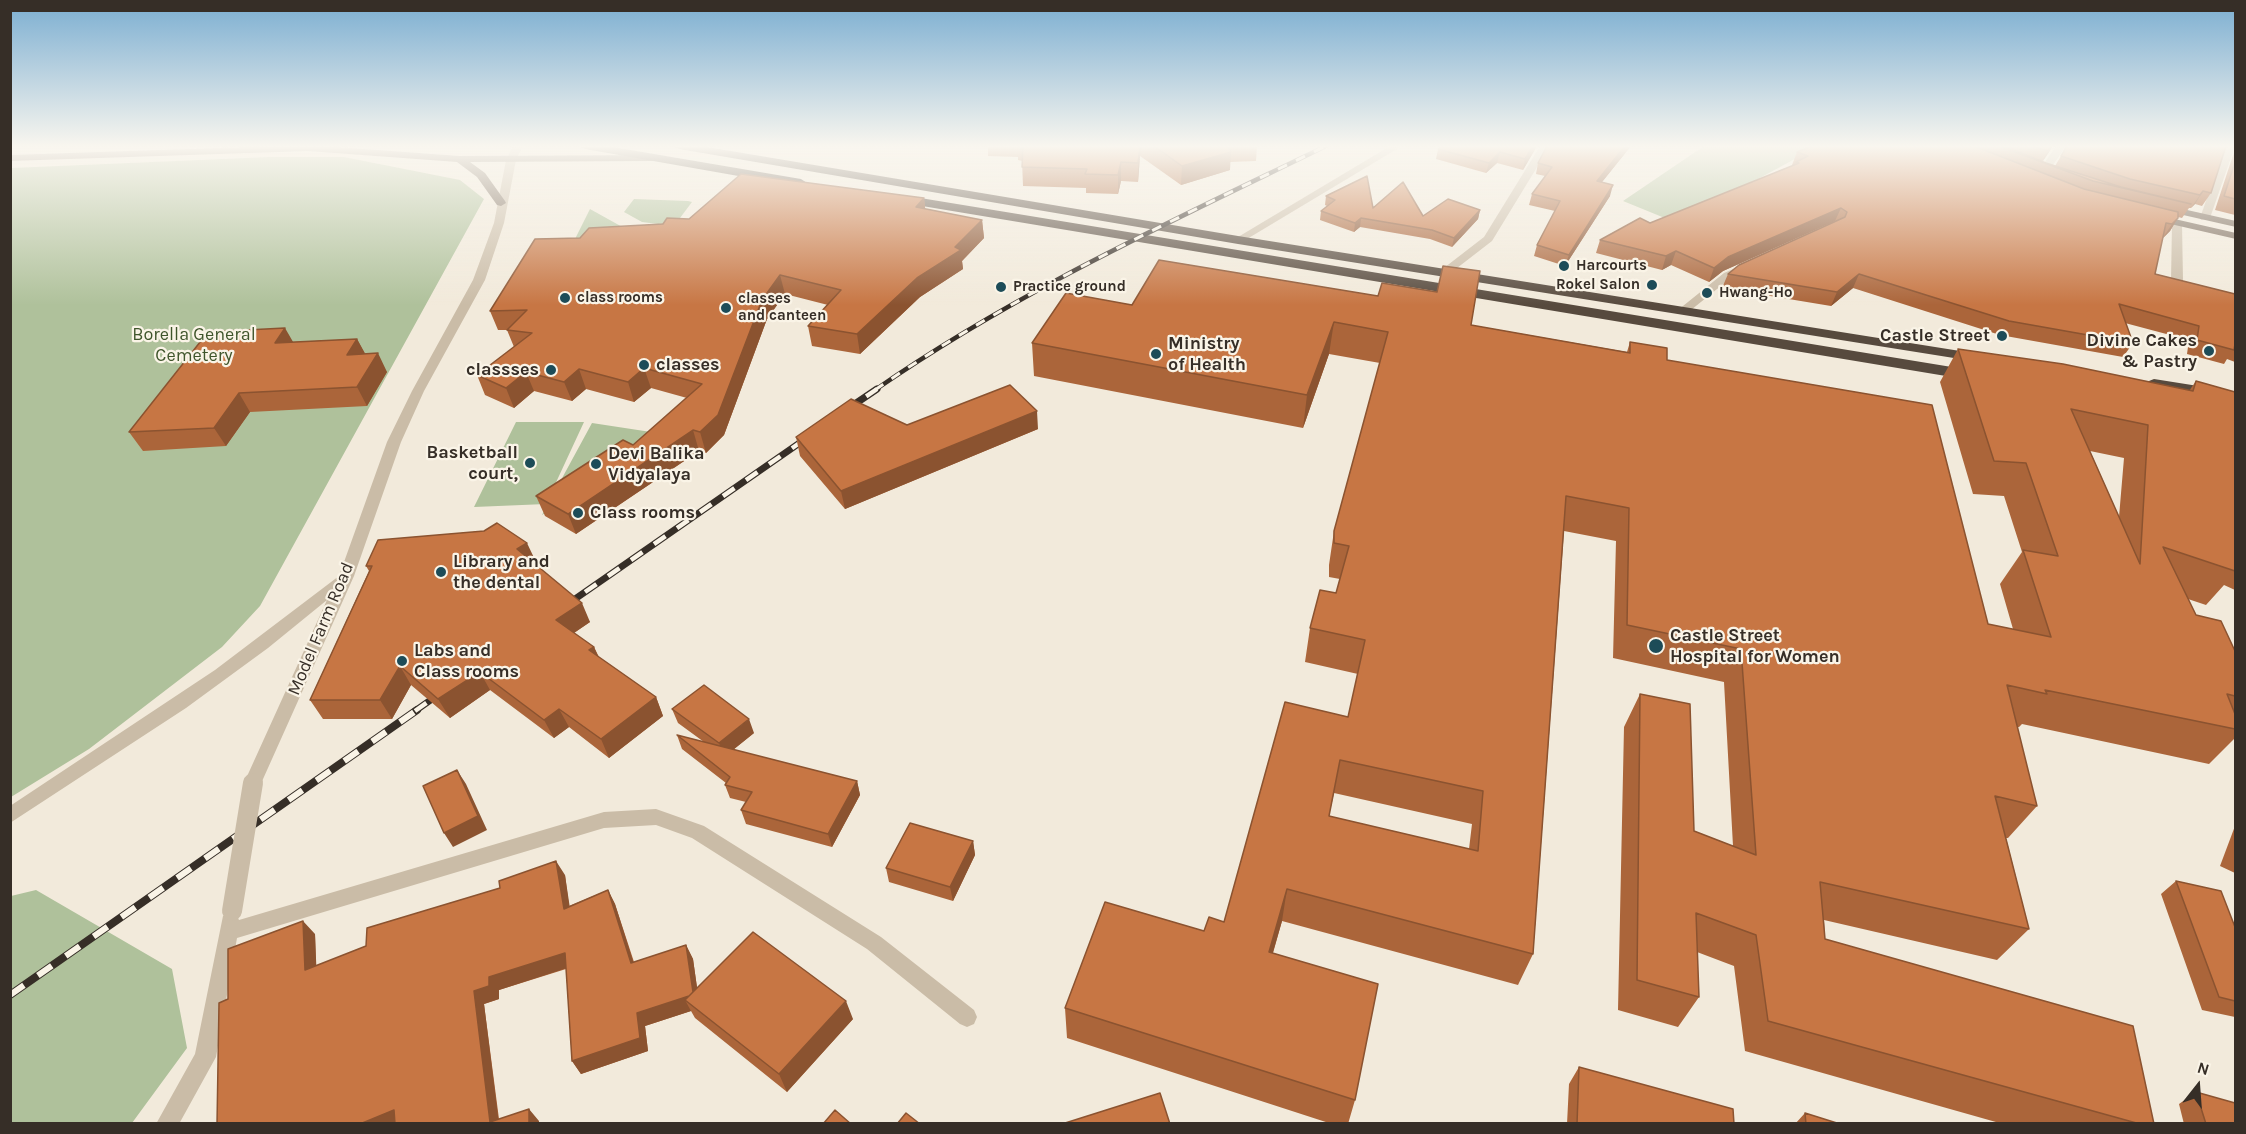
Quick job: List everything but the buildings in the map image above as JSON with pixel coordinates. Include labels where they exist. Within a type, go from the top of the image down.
[{"type":"highway","points":[[900,199],[1987,378]]},
{"type":"highway","points":[[994,199],[1682,312],[1992,360]]},
{"type":"highway","points":[[2143,383],[2235,397]]},
{"type":"main road","points":[[498,199],[501,204]]},
{"type":"main road","points":[[2151,204],[2235,224]]},
{"type":"main road","points":[[2145,215],[2235,236]]},
{"type":"street","name":"Model Farm Road","points":[[167,1124],[205,1057],[253,783],[346,576],[394,442],[418,390],[479,280],[499,223],[502,199]]},
{"type":"street","points":[[1238,240],[1307,199]]},
{"type":"street","points":[[1444,273],[1488,239],[1513,199]]},
{"type":"street","points":[[2205,218],[2212,199]]},
{"type":"street","points":[[2177,223],[2177,281]]},
{"type":"street","points":[[1682,312],[1728,275],[1760,260]]},
{"type":"street","points":[[10,816],[183,704],[296,619],[346,576]]},
{"type":"street","points":[[228,932],[604,820],[656,817],[698,832],[874,943],[967,1017]]},
{"type":"green space","name":"Borella General Cemetery","points":[[11,199],[484,199],[260,606],[222,647],[89,749],[11,797]]},
{"type":"green space","points":[[634,199],[692,202],[674,226],[642,222],[624,212]]},
{"type":"green space","points":[[1626,199],[1721,199],[1677,223],[1623,201]]},
{"type":"green space","points":[[590,209],[635,234],[572,245]]},
{"type":"green space","name":"Basketball court,","points":[[516,422],[584,422],[546,504],[474,507]]},
{"type":"green space","points":[[592,423],[664,434],[542,515]]},
{"type":"green space","points":[[36,890],[172,969],[187,1048],[132,1123],[11,1123],[11,896]]},
{"type":"railway","points":[[875,390],[983,321],[1096,259],[1217,199]]},
{"type":"railway","points":[[843,412],[877,389]]},
{"type":"railway","points":[[562,608],[811,435]]},
{"type":"railway","points":[[415,711],[442,692]]},
{"type":"railway","points":[[10,995],[417,710]]},
{"type":"place","name":"Harcourts","points":[[1564,266]]},
{"type":"place","name":"Rokel Salon","points":[[1652,285]]},
{"type":"place","name":"Practice ground","points":[[1001,287]]},
{"type":"place","name":"Hwang-Ho","points":[[1707,293]]},
{"type":"place","name":"class rooms","points":[[565,298]]},
{"type":"place","name":"classes and canteen","points":[[726,308]]},
{"type":"place","name":"Castle Street","points":[[2002,336]]},
{"type":"place","name":"Divine Cakes & Pastry","points":[[2209,351]]},
{"type":"place","name":"Ministry of Health","points":[[1156,354]]},
{"type":"place","name":"classes","points":[[644,365]]},
{"type":"place","name":"classses","points":[[551,370]]},
{"type":"place","name":"Basketball court,","points":[[530,463]]},
{"type":"place","name":"Devi Balika Vidyalaya","points":[[596,464]]},
{"type":"place","name":"Class rooms","points":[[578,513]]},
{"type":"place","name":"Library and the dental","points":[[441,572]]},
{"type":"place","name":"Castle Street Hospital for Women","points":[[1656,646]]},
{"type":"place","name":"Labs and Class rooms","points":[[402,661]]}]
